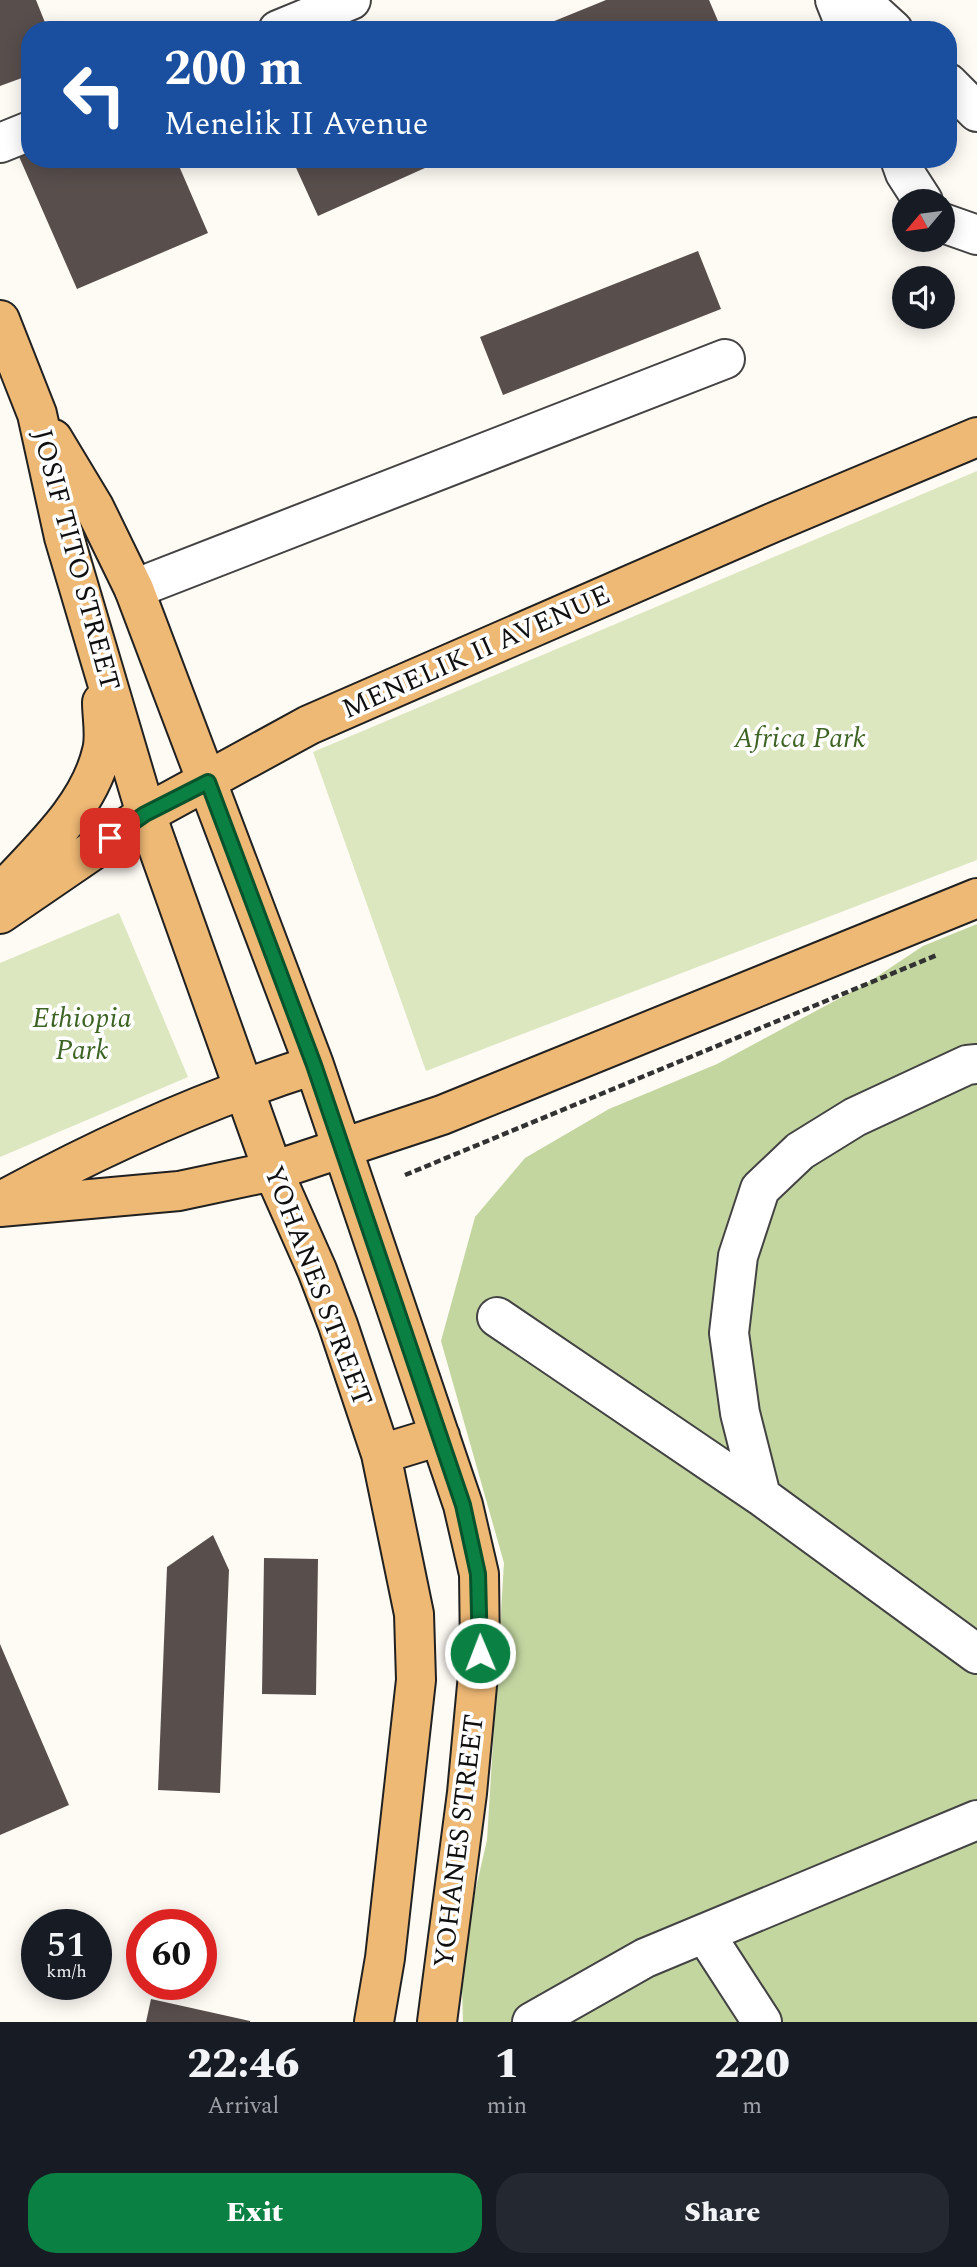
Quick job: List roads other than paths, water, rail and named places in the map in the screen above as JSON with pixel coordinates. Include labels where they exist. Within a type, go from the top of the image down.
[{"type":"main road","points":[[0,320],[37,414]]},
{"type":"main road","name":"JOSIF TITO STREET","points":[[37,414],[94,507],[134,589],[208,782]]},
{"type":"main road","name":"JOSIF TITO STREET","points":[[37,414],[64,537],[145,814]]},
{"type":"main road","name":"MENELIK II AVENUE","points":[[0,914],[145,814],[309,725],[772,523],[977,437]]},
{"type":"main road","points":[[0,894],[88,792],[103,749],[101,658]]},
{"type":"main road","name":"YOHANES STREET","points":[[208,782],[314,1065],[463,1505],[478,1574],[480,1653],[467,1793],[437,2022]]},
{"type":"main road","name":"YOHANES STREET","points":[[145,814],[273,1171],[321,1281],[381,1454],[414,1614],[416,1680],[385,1958],[374,2022]]},
{"type":"main road","points":[[0,1204],[179,1191],[273,1171],[442,1115],[977,898]]},
{"type":"main road","points":[[0,1204],[110,1144],[244,1087],[314,1065]]},
{"type":"main road","points":[[381,1454],[440,1436]]},
{"type":"street","points":[[262,0],[272,21]]},
{"type":"street","points":[[298,21],[351,0]]},
{"type":"street","points":[[835,0],[843,21]]},
{"type":"street","points":[[860,0],[883,21]]},
{"type":"street","points":[[957,92],[977,112]]},
{"type":"street","points":[[0,143],[21,135]]},
{"type":"street","points":[[903,168],[915,189]]},
{"type":"street","points":[[956,228],[977,235]]},
{"type":"street","points":[[134,589],[725,359]]},
{"type":"street","points":[[761,1496],[740,1413],[729,1333],[738,1256],[760,1189],[800,1151],[855,1117],[941,1076],[967,1065],[977,1064]]},
{"type":"street","points":[[497,1317],[761,1496],[977,1654]]},
{"type":"street","points":[[532,2022],[645,1958],[977,1821]]},
{"type":"street","points":[[705,1934],[762,2022]]},
{"type":"park label","name":"Africa Park","points":[[800,738]]},
{"type":"park label","name":"Ethiopia Park","points":[[82,1034]]}]
